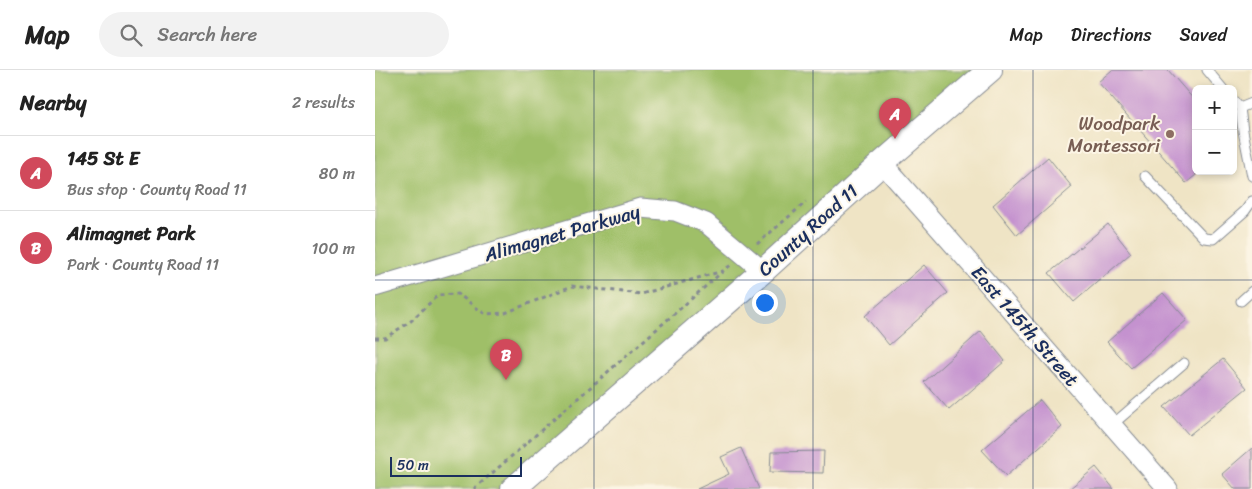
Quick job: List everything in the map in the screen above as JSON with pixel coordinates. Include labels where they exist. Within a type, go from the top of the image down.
[{"type":"street","name":"County Road 11","points":[[513,489],[990,70]]},
{"type":"street","name":"East 145th Street","points":[[882,163],[1168,489]]},
{"type":"street","name":"Alimagnet Parkway","points":[[375,287],[640,208],[675,211],[706,223],[763,271]]},
{"type":"lane","points":[[1207,70],[1220,85]]},
{"type":"lane","points":[[1240,108],[1252,103]]},
{"type":"lane","points":[[1237,105],[1240,108],[1252,176]]},
{"type":"lane","points":[[1145,176],[1204,238],[1213,239],[1245,210],[1252,201]]},
{"type":"lane","points":[[1241,301],[1252,291]]},
{"type":"lane","points":[[1112,425],[1183,363]]},
{"type":"path","points":[[474,489],[723,271],[809,200]]},
{"type":"path","points":[[375,338],[385,338],[411,321],[438,295],[458,294],[485,314],[505,313],[572,286],[641,294],[723,271]]},
{"type":"green space","points":[[375,70],[990,70],[513,489],[375,489]]},
{"type":"building","name":"Woodpark Montessori","points":[[1112,70],[1168,70],[1192,97],[1192,175],[1196,175],[1186,183],[1098,82]]},
{"type":"building","points":[[1048,157],[1072,187],[1017,235],[993,205]]},
{"type":"building","points":[[1108,224],[1131,253],[1074,302],[1049,273]]},
{"type":"building","points":[[924,265],[948,293],[889,345],[865,316]]},
{"type":"building","points":[[1163,293],[1187,320],[1131,368],[1107,342]]},
{"type":"building","points":[[981,331],[1005,361],[949,410],[924,382]]},
{"type":"building","points":[[1223,359],[1247,388],[1189,435],[1164,407]]},
{"type":"building","points":[[1040,400],[1062,427],[1006,476],[982,450]]},
{"type":"building","points":[[741,448],[759,489],[697,489],[729,474],[721,457]]},
{"type":"building","points":[[1252,448],[1252,489],[1235,489],[1222,474]]},
{"type":"building","points":[[824,451],[823,473],[770,472],[771,452]]},
{"type":"building","points":[[1096,467],[1114,489],[1069,489]]},
{"type":"place","name":"Woodpark Montessori","points":[[1170,134]]},
{"type":"place","name":"145 St E","points":[[895,139]]},
{"type":"place","name":"Alimagnet Park","points":[[506,380]]}]
